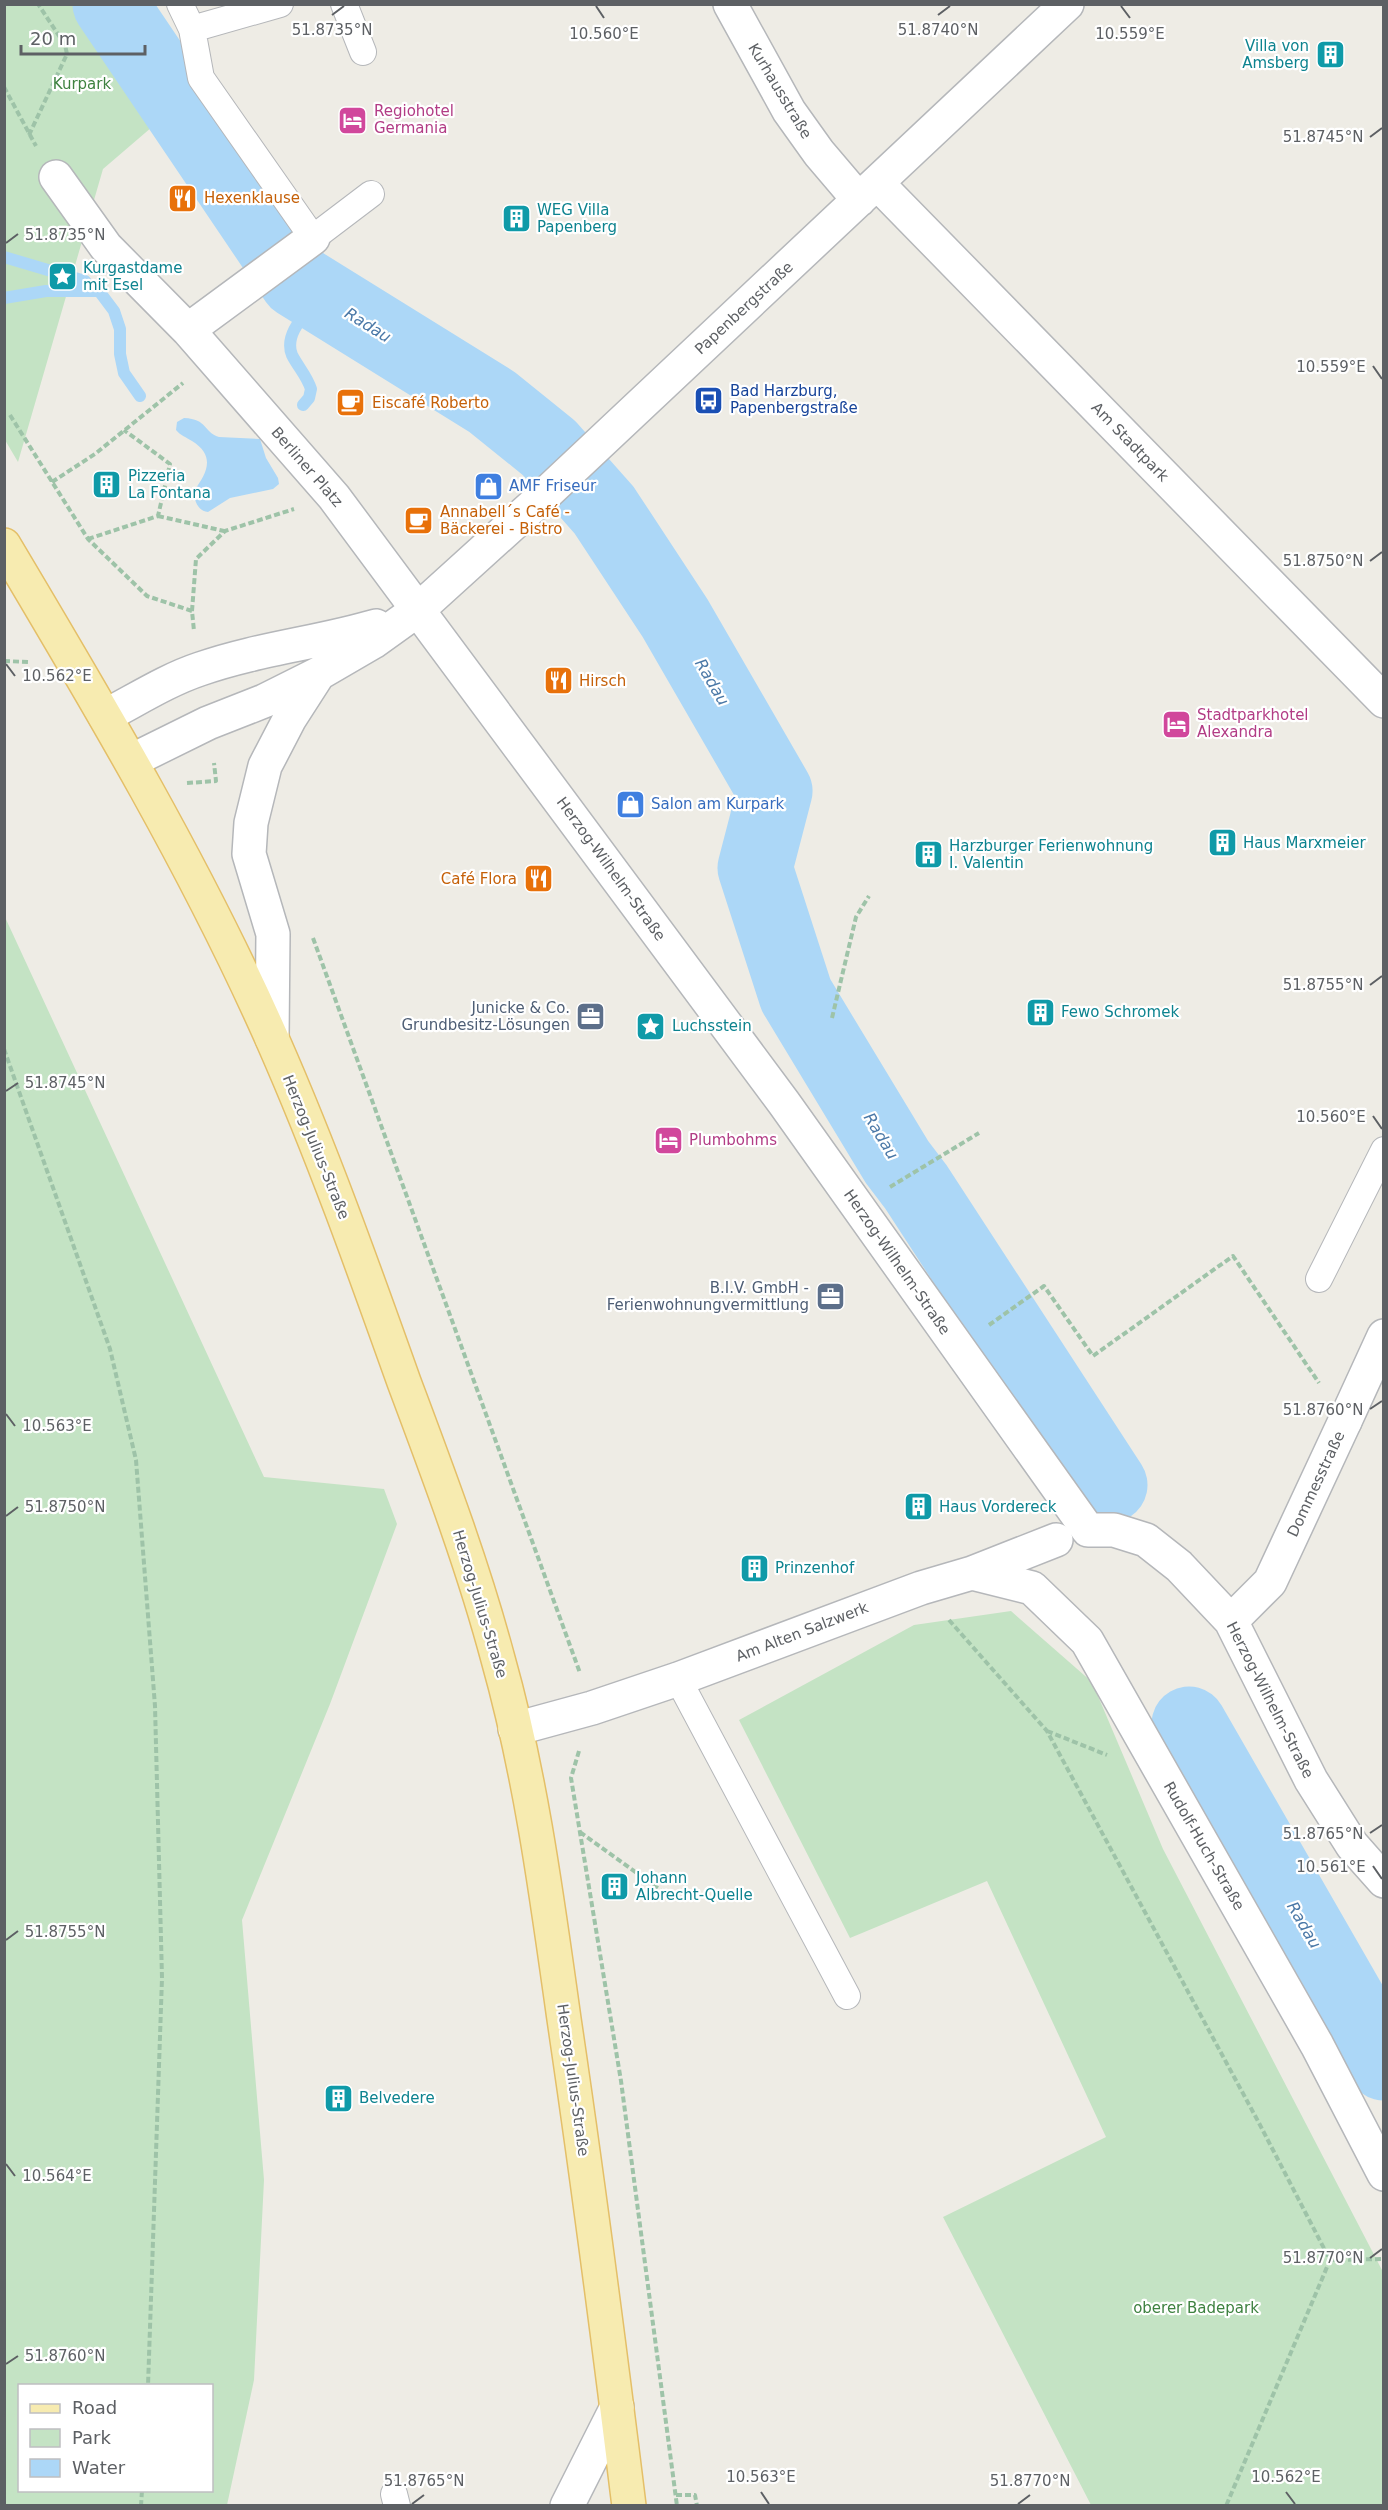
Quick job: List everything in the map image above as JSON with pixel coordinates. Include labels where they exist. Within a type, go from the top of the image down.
[{"type":"main road","name":"Herzog-Julius-Straße","points":[[4,545],[138,774],[235,958],[272,1038],[367,1279],[470,1565],[499,1662],[549,1908],[595,2233],[629,2505]]},
{"type":"street","name":"Kurhausstraße","points":[[730,4],[789,111],[819,153],[868,192]]},
{"type":"street","name":"Papenbergstraße","points":[[419,609],[536,503],[1067,4]]},
{"type":"street","name":"Berliner Platz","points":[[56,177],[106,247],[188,330],[334,497],[419,609]]},
{"type":"street","name":"Am Stadtpark","points":[[868,192],[1383,701]]},
{"type":"street","points":[[188,330],[313,238]]},
{"type":"street","points":[[105,716],[198,669],[260,652],[333,638],[379,625],[419,609]]},
{"type":"street","points":[[138,774],[208,723],[264,701],[318,674],[373,642],[419,609]]},
{"type":"street","name":"Herzog-Wilhelm-Straße","points":[[419,609],[764,1073],[1088,1530],[1114,1530],[1146,1540],[1179,1566],[1231,1621],[1311,1780],[1352,1845],[1383,1881]]},
{"type":"street","points":[[272,1038],[273,934],[249,854],[251,823],[265,766],[290,718],[318,674]]},
{"type":"street","name":"Dommesstraße","points":[[1231,1621],[1270,1582],[1383,1336]]},
{"type":"street","name":"Am Alten Salzwerk","points":[[514,1729],[592,1708],[678,1679],[921,1588],[972,1573],[1088,1530]]},
{"type":"street","name":"Rudolf-Huch-Straße","points":[[972,1573],[1032,1588],[1087,1641],[1317,2045],[1383,2174]]},
{"type":"street","points":[[567,2505],[617,2407]]},
{"type":"lane","points":[[180,4],[192,29],[201,78],[313,238],[371,194]]},
{"type":"lane","points":[[192,29],[280,4]]},
{"type":"lane","points":[[344,4],[363,51]]},
{"type":"lane","points":[[1319,1279],[1383,1150]]},
{"type":"lane","points":[[678,1679],[847,1996]]},
{"type":"path","points":[[29,135],[67,54],[65,45],[38,4]]},
{"type":"path","points":[[4,87],[29,135],[56,177]]},
{"type":"path","points":[[52,482],[95,454],[213,359]]},
{"type":"path","points":[[10,415],[88,539],[147,596],[192,611]]},
{"type":"path","points":[[124,430],[170,464],[158,516]]},
{"type":"path","points":[[198,669],[192,611],[196,559],[225,531],[334,497]]},
{"type":"path","points":[[88,539],[158,516],[225,531]]},
{"type":"path","points":[[138,774],[216,781],[208,723]]},
{"type":"path","points":[[832,1018],[856,917],[868,896]]},
{"type":"path","points":[[310,930],[592,1708],[571,1778],[621,2081],[677,2505]]},
{"type":"path","points":[[4,1049],[111,1349],[136,1460],[155,1706],[162,1978],[148,2384]]},
{"type":"path","points":[[887,1188],[979,1133]]},
{"type":"path","points":[[980,1331],[1044,1286],[1093,1356],[1233,1256],[1345,1421]]},
{"type":"path","points":[[921,1588],[1047,1731],[1259,2123],[1330,2260]]},
{"type":"path","points":[[579,1832],[663,1892]]},
{"type":"path","points":[[1330,2260],[1383,2259]]},
{"type":"path","points":[[1226,2505],[1330,2260]]},
{"type":"path","points":[[676,2495],[695,2495],[697,2505]]},
{"type":"green space","name":"Kurpark","points":[[5,5],[124,5],[187,97],[103,169],[18,462],[5,440]]},
{"type":"green space","points":[[4,915],[264,1477],[384,1489],[397,1524],[330,1704],[242,1920],[264,2180],[254,2380],[227,2505],[5,2505]]},
{"type":"green space","name":"oberer Badepark","points":[[1011,1611],[1092,1682],[1163,1849],[1383,2272],[1383,2505],[1091,2505],[943,2217],[1106,2137],[987,1881],[850,1938],[739,1720],[914,1625]]},
{"type":"water","points":[[184,418],[201,423],[219,437],[260,439],[266,458],[279,484],[273,489],[230,498],[208,512],[199,508],[194,491],[203,478],[207,459],[200,447],[176,430],[177,422]]},
{"type":"waterway","name":"Radau","points":[[110,4],[297,281],[492,402],[549,448],[604,510],[675,618],[775,791],[755,868],[796,995],[897,1162],[916,1187],[1110,1485]]},
{"type":"waterway","points":[[4,257],[85,281],[92,290],[99,291]]},
{"type":"waterway","points":[[4,298],[46,291],[99,291],[114,311],[120,329],[120,354],[124,373],[140,396]]},
{"type":"waterway","points":[[303,405],[309,398],[311,389],[292,355],[291,339],[298,323],[320,296]]},
{"type":"waterway","name":"Radau","points":[[1189,1724],[1384,2063]]},
{"type":"place","name":"Villa von Amsberg","points":[[1330,55]]},
{"type":"place","name":"Regiohotel Germania","points":[[353,120]]},
{"type":"place","name":"Hexenklause","points":[[183,198]]},
{"type":"place","name":"WEG Villa Papenberg","points":[[516,219]]},
{"type":"place","name":"Kurgastdame mit Esel","points":[[62,277]]},
{"type":"place","name":"Bad Harzburg, Papenbergstraße","points":[[709,400]]},
{"type":"place","name":"Eiscafé Roberto","points":[[351,403]]},
{"type":"place","name":"Pizzeria La Fontana","points":[[107,485]]},
{"type":"place","name":"AMF Friseur","points":[[488,486]]},
{"type":"place","name":"Annabell´s Café - Bäckerei - Bistro","points":[[419,521]]},
{"type":"place","name":"Hirsch","points":[[558,681]]},
{"type":"place","name":"Stadtparkhotel Alexandra","points":[[1176,724]]},
{"type":"place","name":"Salon am Kurpark","points":[[630,804]]},
{"type":"place","name":"Haus Marxmeier","points":[[1222,843]]},
{"type":"place","name":"Harzburger Ferienwohnung I. Valentin","points":[[928,855]]},
{"type":"place","name":"Café Flora","points":[[538,879]]},
{"type":"place","name":"Fewo Schromek","points":[[1040,1012]]},
{"type":"place","name":"Junicke & Co. Grundbesitz-Lösungen","points":[[591,1017]]},
{"type":"place","name":"Luchsstein","points":[[651,1026]]},
{"type":"place","name":"Plumbohms","points":[[668,1140]]},
{"type":"place","name":"B.I.V. GmbH - Ferienwohnungvermittlung","points":[[830,1297]]},
{"type":"place","name":"Haus Vordereck","points":[[918,1507]]},
{"type":"place","name":"Prinzenhof","points":[[754,1568]]},
{"type":"place","name":"Johann Albrecht-Quelle","points":[[615,1887]]},
{"type":"place","name":"Belvedere","points":[[338,2098]]}]
